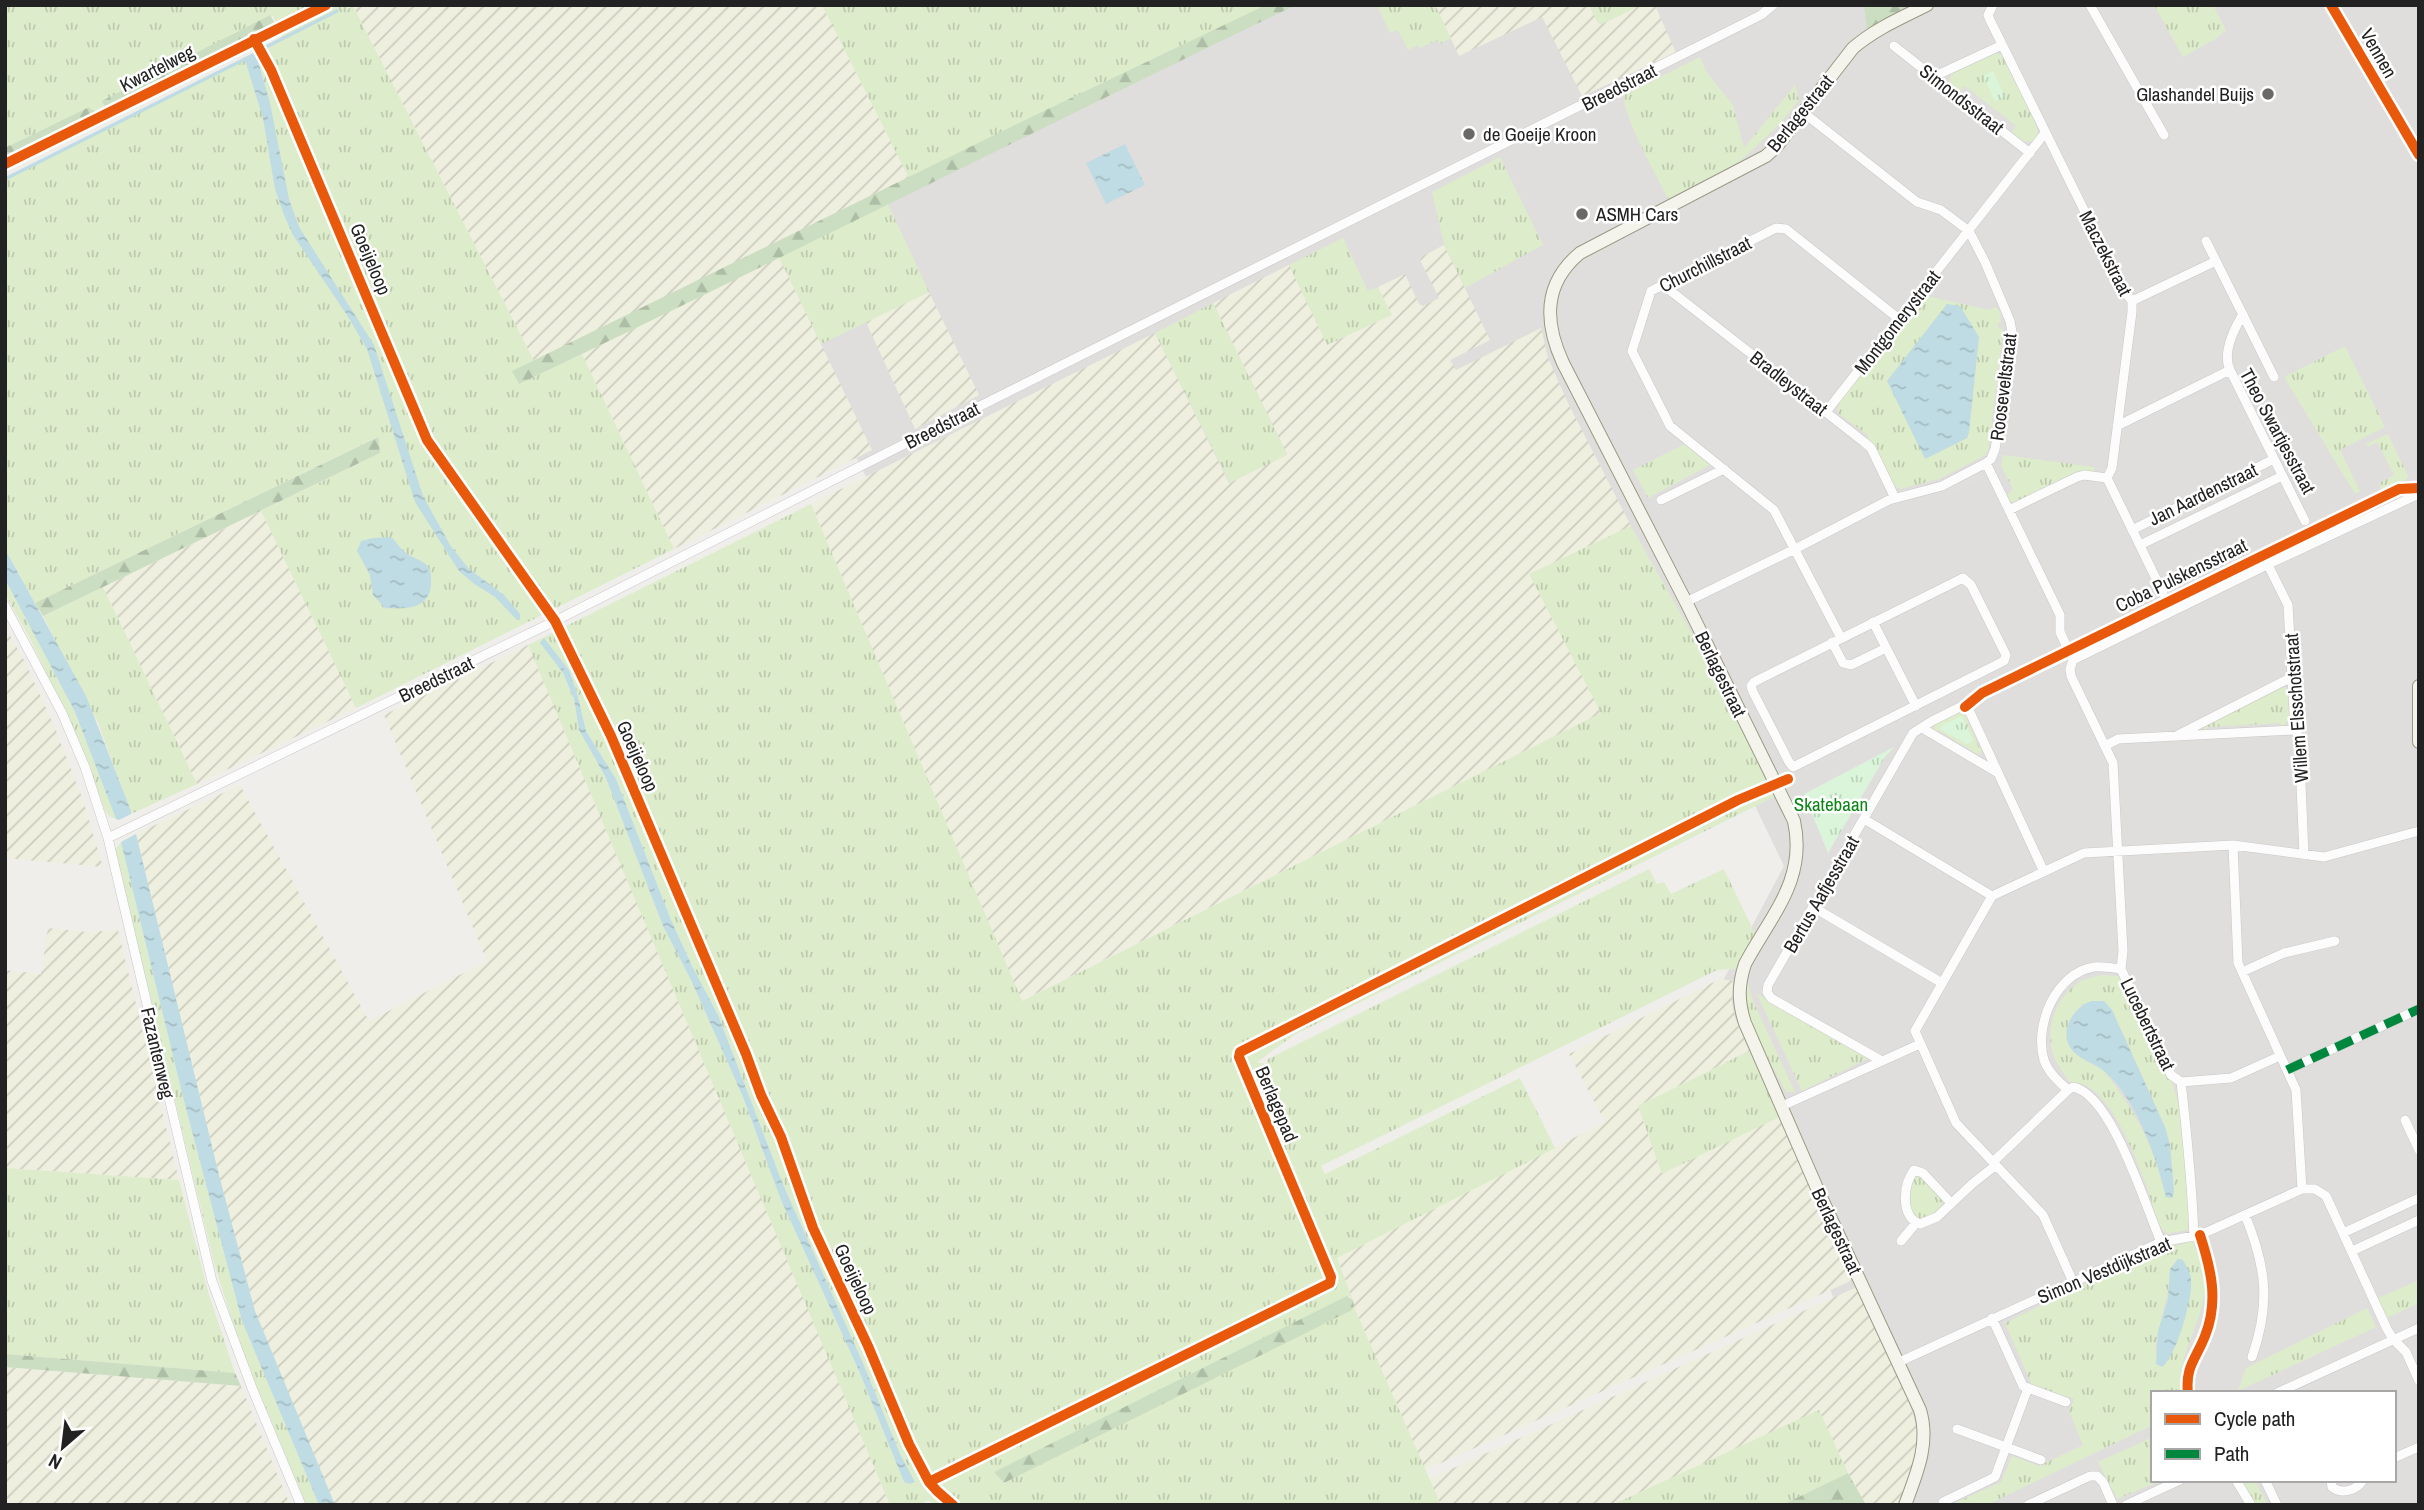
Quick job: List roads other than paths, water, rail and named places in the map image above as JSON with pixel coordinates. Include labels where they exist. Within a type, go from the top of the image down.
[{"type":"street","name":"Kwartelweg","points":[[5,164],[326,5]]},
{"type":"street","name":"Breedstraat","points":[[108,838],[555,621],[1761,15],[1773,5]]},
{"type":"street","name":"Berlagestraat","points":[[1905,1505],[1923,1454],[1924,1429],[1920,1410],[1820,1195],[1740,1009],[1739,989],[1745,964],[1793,877],[1797,863],[1797,837],[1788,808],[1558,352],[1549,320],[1557,282],[1580,253],[1755,163],[1777,146],[1853,47],[1886,25],[1927,5]]},
{"type":"street","name":"Maczekstraat","points":[[1993,5],[1988,15],[2002,45],[2124,291],[2132,301],[2112,468],[2107,478]]},
{"type":"street","points":[[2090,5],[2164,135]]},
{"type":"street","name":"Vennen","points":[[2331,5],[2419,155]]},
{"type":"street","points":[[1933,77],[2002,45]]},
{"type":"street","name":"Simondsstraat","points":[[1894,46],[2030,153]]},
{"type":"street","name":"Rooseveltstraat","points":[[1686,602],[1895,498],[1942,486],[1986,463],[1995,449],[2013,337],[2010,321],[1969,231],[1941,209],[1917,202],[1804,113]]},
{"type":"street","points":[[1969,231],[2045,133]]},
{"type":"street","name":"Churchillstraat","points":[[1886,648],[1851,665],[1843,663],[1837,640],[1774,510],[1670,426],[1632,351],[1651,291],[1776,228],[1786,229],[1899,318]]},
{"type":"street","name":"Montgomerystraat","points":[[1826,412],[1969,231]]},
{"type":"street","points":[[2206,241],[2274,377]]},
{"type":"street","points":[[2132,301],[2216,261]]},
{"type":"street","name":"Bradleystraat","points":[[1663,285],[1871,448],[1895,498]]},
{"type":"street","points":[[2230,370],[2228,364],[2232,332],[2243,314]]},
{"type":"street","name":"Theo Swartjesstraat","points":[[2117,426],[2230,370],[2305,521]]},
{"type":"street","name":"Jan Aardenstraat","points":[[2132,530],[2274,459]]},
{"type":"street","name":"Lucebertstraat","points":[[1986,463],[2060,615],[2060,632],[2073,660],[2071,676],[2113,763],[2122,969],[2171,1075],[2181,1082],[2191,1163],[2194,1237]]},
{"type":"street","points":[[1661,500],[1724,469]]},
{"type":"street","points":[[2009,510],[2077,477],[2084,475],[2107,478],[2163,593]]},
{"type":"street","name":"Jan Aardenstraat","points":[[2140,545],[2282,475]]},
{"type":"street","points":[[2073,660],[2419,494]]},
{"type":"street","name":"Willem Elsschotstraat","points":[[2268,565],[2288,606],[2295,730],[2299,737],[2304,855]]},
{"type":"street","points":[[1963,578],[1971,585],[2005,658],[2001,663],[1793,767],[1751,686],[1837,640],[1963,578]]},
{"type":"street","name":"Fazantenweg","points":[[5,606],[62,713],[85,767],[108,838],[212,1281],[252,1388],[301,1505]]},
{"type":"street","points":[[1873,622],[1916,706]]},
{"type":"street","points":[[2176,736],[2292,677]]},
{"type":"street","points":[[2419,686],[2419,742]]},
{"type":"street","points":[[1922,728],[1955,710],[1965,707],[1971,713],[2044,872]]},
{"type":"street","points":[[1922,728],[1998,773]]},
{"type":"street","name":"Bertus Aafjesstraat","points":[[1882,1061],[1771,998],[1767,992],[1768,985],[1913,733],[1922,728]]},
{"type":"street","points":[[2105,746],[2118,739],[2295,730]]},
{"type":"street","points":[[1864,819],[1992,896]]},
{"type":"street","points":[[2073,1282],[2043,1215],[1956,1123],[1914,1031],[1992,896],[2084,853],[2233,845],[2304,855],[2334,856],[2419,831]]},
{"type":"street","points":[[2233,845],[2238,963],[2296,1090],[2302,1189],[2315,1189],[2326,1196],[2393,1339],[2406,1352],[2419,1381]]},
{"type":"street","points":[[1813,907],[1942,983]]},
{"type":"street","points":[[2242,972],[2284,953],[2335,941]]},
{"type":"street","points":[[2068,1090],[2057,1081],[2044,1062],[2042,1044],[2051,1001],[2064,984],[2079,973],[2094,967],[2122,969]]},
{"type":"street","points":[[2287,1070],[2419,1009]]},
{"type":"street","points":[[1782,1106],[1920,1044]]},
{"type":"street","points":[[2181,1082],[2231,1078],[2280,1056]]},
{"type":"street","points":[[1951,1203],[1923,1172],[1914,1170],[1908,1181],[1907,1210],[1910,1219],[1924,1224],[1932,1221],[1995,1164],[2073,1087],[2087,1093],[2112,1126],[2129,1159],[2161,1242]]},
{"type":"street","points":[[2405,1120],[2419,1150]]},
{"type":"street","name":"Simon Vestdijkstraat","points":[[1899,1362],[2161,1242],[2194,1237],[2302,1189]]},
{"type":"street","points":[[2343,1233],[2419,1198]]},
{"type":"street","points":[[2245,1214],[2261,1257],[2265,1289],[2262,1325],[2252,1357]]},
{"type":"street","points":[[2351,1251],[2419,1220]]},
{"type":"street","points":[[1901,1241],[1916,1223]]},
{"type":"street","points":[[1992,1318],[2023,1386],[2066,1402]]},
{"type":"street","points":[[2281,1391],[2419,1328]]},
{"type":"street","points":[[1943,1502],[1995,1477],[2028,1388]]},
{"type":"street","points":[[1957,1429],[2042,1460]]},
{"type":"street","points":[[2396,1457],[2419,1447]]},
{"type":"street","points":[[2028,1505],[2090,1476],[2097,1476],[2103,1482],[2113,1505]]},
{"type":"street","points":[[2126,1505],[2176,1482]]},
{"type":"street","points":[[2237,1482],[2251,1505]]},
{"type":"street","points":[[2266,1482],[2277,1505]]},
{"type":"street","points":[[2331,1482],[2337,1491],[2344,1492],[2362,1482]]},
{"type":"water","points":[[256,54],[270,103],[289,199],[299,227],[374,345],[423,496],[450,545],[469,569],[504,595],[520,614],[520,620],[495,597],[459,571],[415,502],[367,349],[293,235],[284,215],[275,189],[263,118],[245,60]]},
{"type":"water","points":[[1125,144],[1145,185],[1106,204],[1086,163]]},
{"type":"water","points":[[1947,304],[1960,306],[1979,337],[1969,432],[1967,438],[1925,459],[1887,381]]},
{"type":"water","points":[[391,537],[404,551],[427,565],[430,570],[430,593],[415,606],[385,608],[373,595],[370,575],[357,551],[361,541]]},
{"type":"water","points":[[5,549],[86,696],[131,811],[131,814],[119,820],[116,819],[75,712],[5,579]]},
{"type":"water","points":[[544,638],[569,670],[586,731],[616,779],[671,920],[718,1015],[782,1182],[863,1363],[900,1454],[915,1482],[904,1482],[859,1371],[781,1200],[743,1097],[691,980],[663,926],[606,778],[579,730],[574,699],[563,673],[540,643]]},
{"type":"water","points":[[136,834],[255,1311],[335,1505],[319,1505],[242,1321],[183,1097],[121,842]]},
{"type":"water","points":[[2104,1001],[2112,1010],[2165,1127],[2170,1145],[2174,1191],[2172,1198],[2166,1197],[2144,1130],[2126,1097],[2105,1072],[2080,1057],[2068,1043],[2066,1036],[2072,1017],[2086,1003]]},
{"type":"water","points":[[2178,1259],[2183,1260],[2190,1275],[2191,1288],[2178,1340],[2162,1367],[2156,1364],[2158,1331],[2168,1299],[2170,1269]]},
{"type":"waterway","points":[[262,49],[337,11]]},
{"type":"waterway","points":[[5,179],[255,54]]},
{"type":"place","name":"Glashandel Buijs","points":[[2268,94]]},
{"type":"place","name":"de Goeije Kroon","points":[[1469,134]]},
{"type":"place","name":"ASMH Cars","points":[[1582,214]]},
{"type":"park label","name":"Skatebaan","points":[[1831,804]]}]
